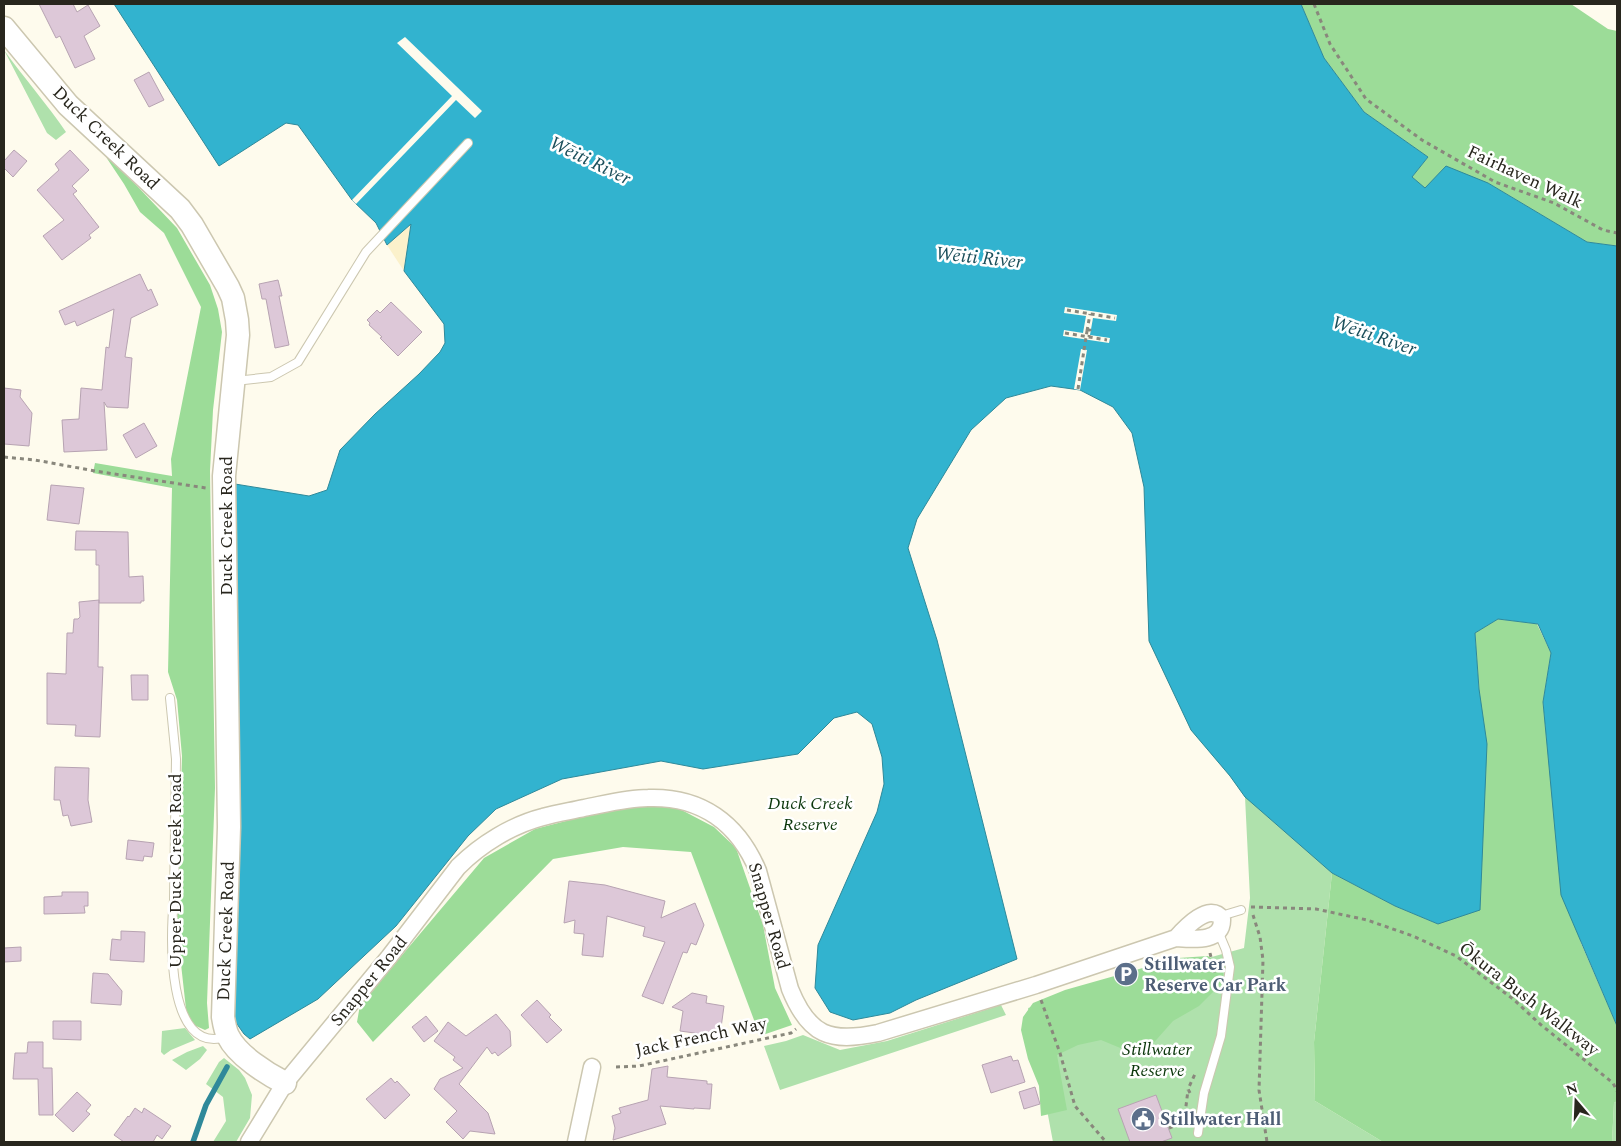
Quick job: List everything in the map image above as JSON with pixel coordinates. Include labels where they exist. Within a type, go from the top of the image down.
[{"type":"street","name":"Duck Creek Road","points":[[4,28],[68,105],[180,209],[224,277],[232,298],[238,335],[224,476],[229,826],[223,1005],[225,1028],[228,1037]]},
{"type":"street","name":"Snapper Road","points":[[249,1142],[285,1083],[389,957],[458,867],[468,857],[501,835],[542,817],[628,799],[666,798],[693,804],[720,819],[733,829],[743,841],[758,871],[790,989],[800,1011],[819,1031],[839,1037],[872,1035],[1036,985],[1176,938],[1200,939],[1215,928],[1214,913],[1196,919],[1176,938]]},
{"type":"street","points":[[228,1037],[234,1045],[258,1066],[285,1083]]},
{"type":"street","points":[[576,1142],[592,1068]]},
{"type":"lane","points":[[233,381],[271,377],[298,362],[366,252],[468,143]]},
{"type":"lane","name":"Upper Duck Creek Road","points":[[170,698],[176,758],[174,900],[172,920],[173,962],[178,996],[182,1015],[192,1030],[205,1039],[216,1041],[228,1037]]},
{"type":"lane","points":[[1198,1133],[1204,1093],[1221,1036],[1230,966],[1226,950],[1215,928],[1241,910]]},
{"type":"path","name":"Fairhaven Walk","points":[[1314,4],[1330,44],[1366,99],[1422,140],[1495,182],[1554,203],[1602,230],[1617,233]]},
{"type":"path","points":[[1067,310],[1115,318]]},
{"type":"path","points":[[1078,390],[1090,314]]},
{"type":"path","points":[[1087,331],[1090,330],[1089,337]]},
{"type":"path","points":[[1065,333],[1107,340]]},
{"type":"path","points":[[4,457],[35,460],[214,489]]},
{"type":"path","points":[[1250,908],[1260,937],[1263,960],[1259,1090],[1267,1142]]},
{"type":"path","name":"Ōkura Bush Walkway","points":[[1241,910],[1250,908],[1316,909],[1367,920],[1413,936],[1456,956],[1513,999],[1540,1024],[1613,1083],[1617,1091]]},
{"type":"path","points":[[1215,928],[1217,983]]},
{"type":"path","points":[[1036,985],[1060,1054],[1075,1106],[1106,1142]]},
{"type":"path","name":"Jack French Way","points":[[616,1067],[639,1066],[791,1033]]},
{"type":"path","points":[[1169,1128],[1184,1122],[1188,1089],[1197,1071]]},
{"type":"path","points":[[1188,1089],[1194,1100]]},
{"type":"green space","points":[[1301,4],[1571,4],[1608,29],[1617,31],[1617,246],[1587,242],[1488,183],[1425,189],[1412,177],[1428,157],[1364,112],[1324,58]]},
{"type":"green space","points":[[4,50],[66,132],[56,140],[47,133]]},
{"type":"green space","points":[[106,157],[119,167],[177,228],[210,285],[218,309],[222,332],[213,410],[210,471],[215,788],[207,1003],[209,1028],[205,1030],[196,1026],[187,1018],[177,928],[182,756],[177,700],[168,672],[172,488],[93,473],[95,463],[172,476],[171,459],[201,307],[164,233],[140,212]]},
{"type":"green space","name":"Stillwater Reserve","points":[[1437,540],[1332,873],[1314,1042],[1315,1101],[1383,1142],[1053,1142],[1028,1008],[1244,948],[1250,898],[1245,797],[1191,730],[1149,641]]},
{"type":"green space","points":[[1498,619],[1537,624],[1551,653],[1543,702],[1549,759],[1581,943],[1617,1026],[1617,1101],[1614,1103],[1612,1142],[1383,1142],[1315,1101],[1314,1042],[1332,873],[1395,906],[1438,924],[1479,689],[1475,633]]},
{"type":"green space","points":[[672,805],[714,827],[736,848],[763,925],[775,988],[792,1025],[760,1036],[691,852],[623,847],[553,859],[373,1042],[357,1022],[360,1005],[484,858],[535,829],[620,807]]},
{"type":"green space","points":[[1208,956],[1223,968],[1223,982],[1199,1006],[1173,1021],[1149,1048],[1130,1052],[1101,1040],[1078,1045],[1057,1055],[1067,1110],[1041,1116],[1039,1086],[1028,1059],[1021,1030],[1023,1017],[1033,1003],[1065,990],[1178,958]]},
{"type":"green space","points":[[1001,1005],[1006,1015],[780,1090],[764,1046],[803,1035],[840,1050],[887,1041]]},
{"type":"green space","points":[[185,1028],[195,1040],[164,1055],[161,1052],[162,1031]]},
{"type":"green space","points":[[203,1046],[207,1050],[200,1059],[186,1070],[172,1060],[187,1052]]},
{"type":"green space","points":[[224,1058],[239,1070],[245,1078],[252,1095],[250,1118],[236,1142],[213,1142],[226,1121],[223,1097],[206,1084],[219,1062]]},
{"type":"green space","points":[[1617,1101],[1617,1142],[1612,1142],[1614,1103]]},
{"type":"sand","points":[[411,224],[404,271],[387,245]]},
{"type":"water","name":"Wēiti River","points":[[114,4],[1301,4],[1324,58],[1364,112],[1428,157],[1412,177],[1425,188],[1446,166],[1488,183],[1587,242],[1617,246],[1617,1026],[1561,895],[1543,702],[1551,653],[1538,624],[1498,619],[1475,633],[1479,689],[1487,744],[1480,910],[1438,924],[1395,906],[1332,873],[1245,797],[1191,730],[1149,641],[1144,487],[1132,433],[1113,407],[1080,390],[1051,386],[1006,398],[971,430],[917,519],[908,548],[937,640],[1017,959],[916,1000],[890,1013],[853,1020],[830,1012],[815,988],[818,945],[877,812],[884,784],[882,757],[872,724],[857,712],[834,718],[798,754],[703,769],[661,761],[562,779],[496,809],[468,836],[396,926],[318,999],[250,1039],[232,1017],[235,484],[309,496],[327,490],[340,450],[440,352],[445,343],[444,324],[404,271],[411,224],[387,245],[376,223],[352,200],[298,125],[286,123],[219,166]]},
{"type":"pier","points":[[405,37],[482,111],[475,118],[456,100],[356,204],[352,200],[452,96],[397,43]]},
{"type":"pier","points":[[1065,307],[1117,315],[1116,321],[1093,318],[1090,335],[1110,338],[1109,343],[1063,336],[1064,330],[1083,333],[1086,316],[1064,313]]},
{"type":"pier","points":[[1081,349],[1087,350],[1080,390],[1074,389]]},
{"type":"building","points":[[39,4],[73,4],[77,12],[88,5],[100,26],[84,36],[95,59],[75,68],[60,36],[56,38]]},
{"type":"building","points":[[149,72],[164,100],[149,107],[134,80]]},
{"type":"building","points":[[14,150],[27,161],[13,177],[4,168],[4,161]]},
{"type":"building","points":[[70,150],[89,170],[72,186],[77,191],[73,194],[99,227],[89,235],[91,238],[62,260],[43,236],[64,220],[37,190],[59,170],[55,164]]},
{"type":"building","points":[[140,274],[148,291],[151,289],[158,305],[131,318],[125,357],[132,358],[128,408],[107,407],[104,402],[107,450],[64,452],[62,420],[79,419],[81,388],[102,390],[106,347],[109,348],[114,309],[77,326],[75,321],[65,325],[59,311]]},
{"type":"building","points":[[278,280],[282,296],[279,296],[289,345],[275,348],[266,299],[262,299],[259,284]]},
{"type":"building","points":[[391,302],[422,332],[398,356],[380,338],[382,337],[369,325],[370,323],[367,320],[377,310],[380,313]]},
{"type":"building","points":[[4,388],[21,390],[20,397],[32,413],[29,446],[4,444]]},
{"type":"building","points":[[144,423],[157,446],[136,458],[123,435]]},
{"type":"building","points":[[51,485],[84,488],[79,524],[47,520]]},
{"type":"building","points":[[76,531],[128,532],[129,577],[143,576],[144,601],[141,601],[141,603],[99,603],[99,565],[96,565],[96,550],[75,550]]},
{"type":"building","points":[[99,600],[98,667],[103,667],[100,737],[75,736],[76,725],[47,724],[47,673],[66,674],[67,633],[73,633],[74,619],[80,617],[79,602]]},
{"type":"building","points":[[131,675],[148,675],[148,700],[132,700]]},
{"type":"building","points":[[55,767],[89,768],[88,800],[92,822],[71,826],[68,815],[63,816],[60,800],[54,800]]},
{"type":"building","points":[[128,840],[154,843],[152,857],[144,856],[143,861],[126,859]]},
{"type":"building","points":[[569,881],[605,885],[665,901],[661,918],[695,903],[704,925],[696,945],[691,943],[687,953],[683,952],[663,1004],[642,996],[665,942],[643,936],[645,927],[607,916],[603,957],[582,955],[584,934],[574,933],[575,920],[564,923]]},
{"type":"building","points":[[62,892],[88,892],[88,906],[84,906],[85,913],[44,914],[44,897],[62,896]]},
{"type":"building","points":[[121,931],[145,932],[144,962],[110,960],[112,939],[121,940]]},
{"type":"building","points":[[21,947],[21,961],[4,962],[4,948]]},
{"type":"building","points":[[93,973],[108,974],[122,991],[121,1005],[91,1003]]},
{"type":"building","points":[[692,993],[707,996],[706,1003],[724,1006],[720,1035],[680,1031],[683,1011],[672,1007]]},
{"type":"building","points":[[537,1000],[551,1015],[549,1017],[562,1030],[547,1043],[521,1015]]},
{"type":"building","points":[[496,1014],[510,1031],[511,1046],[498,1056],[495,1052],[492,1054],[487,1047],[459,1084],[488,1113],[495,1134],[470,1131],[463,1139],[446,1122],[457,1111],[434,1089],[440,1079],[463,1068],[453,1060],[455,1057],[434,1041],[448,1022],[466,1036]]},
{"type":"building","points":[[426,1016],[438,1031],[424,1042],[412,1027]]},
{"type":"building","points":[[53,1021],[81,1021],[81,1040],[53,1039]]},
{"type":"building","points":[[28,1042],[43,1042],[43,1068],[52,1068],[53,1115],[39,1115],[38,1079],[13,1079],[15,1053],[27,1053]]},
{"type":"building","points":[[1011,1056],[1013,1061],[1018,1060],[1025,1082],[991,1093],[982,1065]]},
{"type":"building","points":[[668,1066],[667,1077],[707,1081],[707,1084],[712,1084],[710,1109],[660,1106],[666,1124],[613,1140],[615,1128],[612,1116],[621,1113],[619,1108],[648,1100],[652,1069]]},
{"type":"building","points":[[391,1078],[395,1083],[397,1081],[410,1095],[385,1119],[366,1099]]},
{"type":"building","points":[[1035,1087],[1040,1104],[1024,1109],[1019,1092]]},
{"type":"building","points":[[77,1092],[91,1105],[86,1111],[90,1114],[73,1132],[55,1115]]},
{"type":"building","name":"Stillwater Hall","points":[[1156,1095],[1172,1138],[1161,1142],[1130,1142],[1118,1109]]},
{"type":"building","points":[[135,1108],[142,1113],[144,1108],[171,1126],[162,1139],[157,1135],[153,1142],[124,1142],[114,1135]]},
{"type":"waterway","points":[[193,1142],[206,1105],[227,1067]]},
{"type":"place","name":"Stillwater Reserve Car Park","points":[[1126,974]]},
{"type":"place","name":"Stillwater Hall","points":[[1143,1119]]},
{"type":"park label","name":"Duck Creek Reserve","points":[[810,813]]}]
